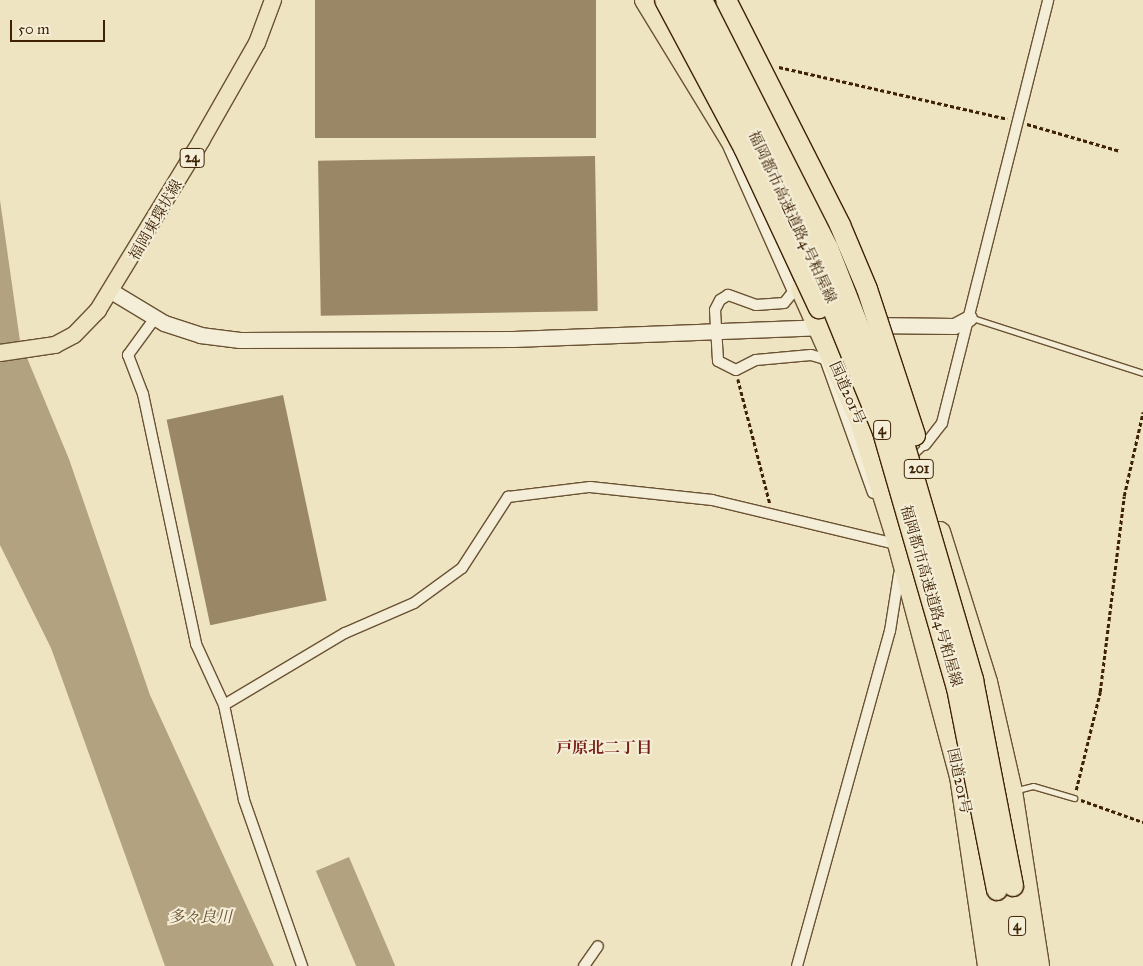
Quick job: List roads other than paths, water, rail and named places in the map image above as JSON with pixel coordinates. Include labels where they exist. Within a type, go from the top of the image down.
[{"type":"highway","name":"国道201号","points":[[645,0],[738,152],[818,327],[866,457],[960,776],[988,966]]},
{"type":"highway","points":[[665,0],[782,226],[895,487],[900,487]]},
{"type":"highway","name":"福岡都市高速道路4号粕屋線","points":[[682,0],[799,226],[900,487],[925,566],[977,773],[1005,966]]},
{"type":"highway","points":[[702,0],[828,248],[903,440],[937,546]]},
{"type":"highway","name":"201","points":[[712,0],[829,233],[920,451],[987,682],[1012,791],[1039,966]]},
{"type":"highway","points":[[726,0],[840,225],[867,289],[917,442],[937,546]]},
{"type":"highway","name":"4","points":[[937,546],[973,680],[1013,886],[1021,966]]},
{"type":"main road","name":"福岡東環状線","points":[[0,353],[32,352],[74,335],[111,291],[257,43],[274,0]]},
{"type":"street","points":[[639,0],[726,141],[793,292],[784,303],[756,306],[728,295],[715,310],[718,361],[736,370],[756,360],[811,355],[825,359],[866,457],[891,543],[899,593],[797,966]]},
{"type":"street","points":[[920,451],[942,423],[1048,0]]},
{"type":"street","points":[[111,291],[155,318],[200,335],[240,340],[513,339],[867,325],[954,326],[969,318]]},
{"type":"street","points":[[155,318],[128,355],[143,394],[196,644],[224,704],[244,800],[302,966]]},
{"type":"street","points":[[224,704],[345,633],[414,603],[454,574],[478,549],[508,497],[590,487],[712,500],[891,543]]},
{"type":"street","points":[[584,966],[598,946]]},
{"type":"lane","points":[[969,318],[1143,373]]},
{"type":"lane","points":[[866,457],[920,451]]},
{"type":"lane","points":[[1012,791],[1033,786],[1074,798]]},
{"type":"water","name":"多々良川","points":[[0,200],[20,341],[69,459],[150,695],[274,966],[165,966],[51,648],[0,545]]},
{"type":"water","points":[[349,857],[395,966],[356,966],[316,871]]},
{"type":"district","name":"戸原北二丁目","points":[[604,748]]}]
